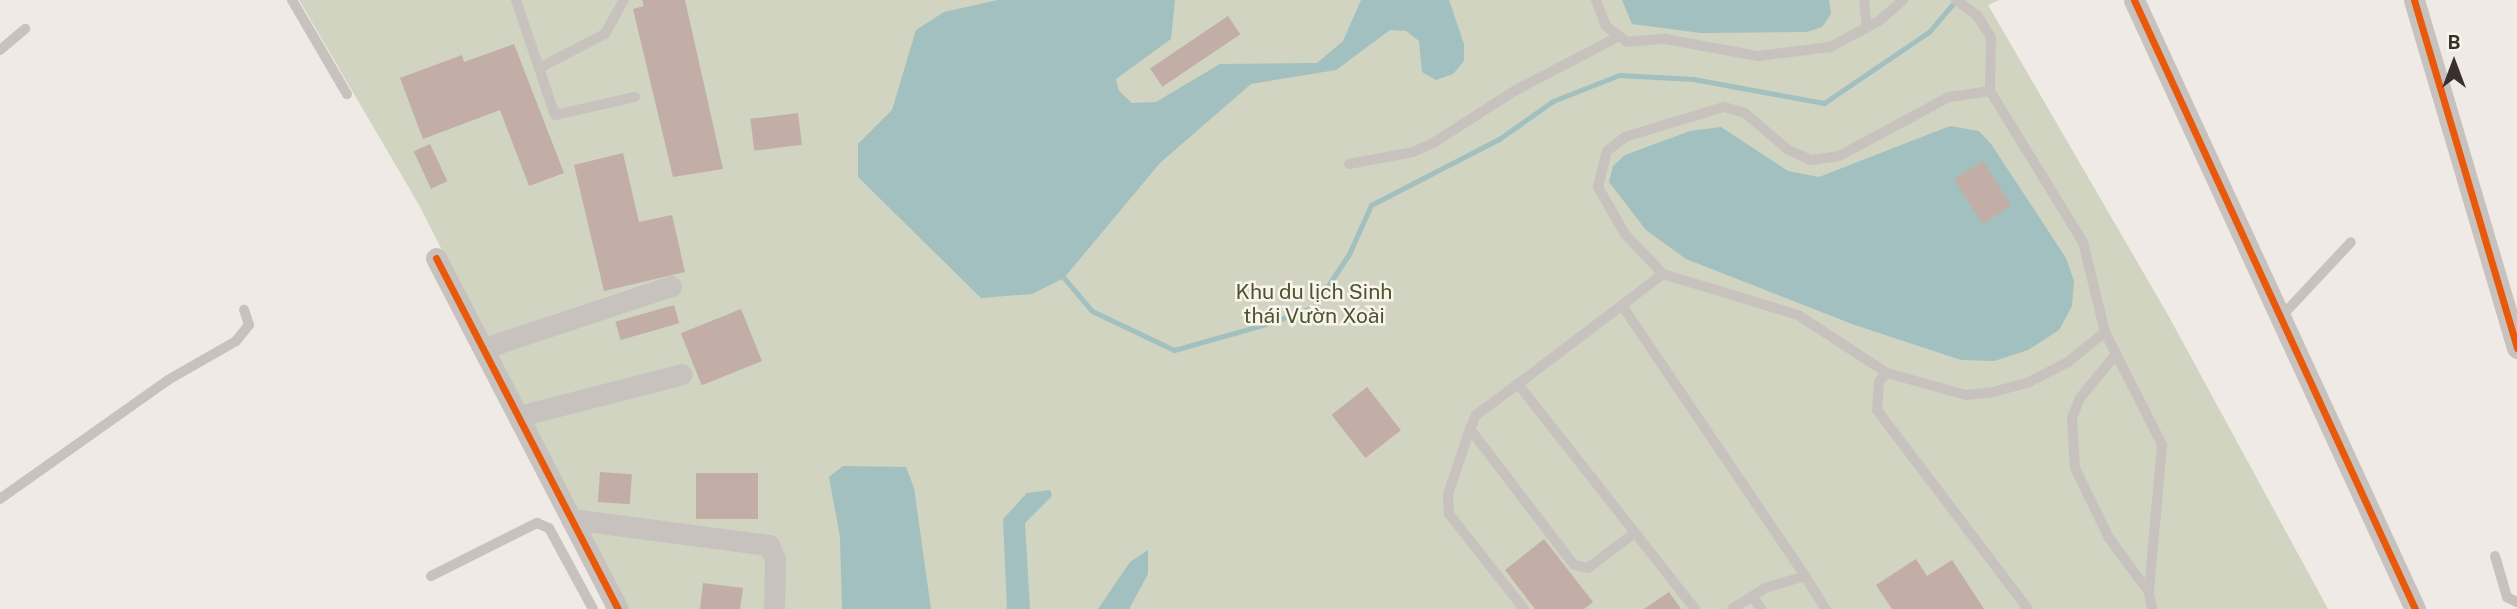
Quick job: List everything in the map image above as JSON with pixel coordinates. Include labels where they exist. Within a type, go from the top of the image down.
[{"type":"street","points":[[2134,0],[2415,609]]},
{"type":"street","points":[[2414,0],[2517,348]]},
{"type":"street","points":[[436,258],[618,609]]},
{"type":"street","points":[[484,348],[671,286]]},
{"type":"street","points":[[519,416],[682,374]]},
{"type":"street","points":[[571,519],[769,545],[775,559],[774,609]]},
{"type":"lane","points":[[292,0],[347,94]]},
{"type":"lane","points":[[516,0],[555,115],[635,97]]},
{"type":"lane","points":[[539,68],[605,34],[624,0]]},
{"type":"lane","points":[[1596,0],[1618,37]]},
{"type":"lane","points":[[1864,0],[1867,28]]},
{"type":"lane","points":[[1349,164],[1423,148],[1618,37],[1665,39],[1758,57],[1830,47],[1867,28],[1903,0]]},
{"type":"lane","points":[[1956,0],[1977,15],[1991,37],[1990,91],[2083,242],[2105,332],[2162,445],[2148,592],[2152,609]]},
{"type":"lane","points":[[0,50],[25,29]]},
{"type":"lane","points":[[1990,91],[1949,97],[1839,156],[1811,160],[1787,149],[1745,113],[1724,107],[1702,109],[1625,137],[1607,150],[1598,187],[1620,227],[1663,275],[1798,315],[1887,373],[1966,395],[1993,392],[2027,383],[2068,362],[2105,332]]},
{"type":"lane","points":[[2279,319],[2351,242]]},
{"type":"lane","points":[[1524,609],[1449,514],[1448,494],[1470,429],[1476,415],[1623,307],[1642,286],[1663,275]]},
{"type":"lane","points":[[1623,307],[1826,609]]},
{"type":"lane","points":[[0,499],[168,380],[236,341],[250,325],[244,310]]},
{"type":"lane","points":[[2116,354],[2080,398],[2072,418],[2075,468],[2109,538],[2148,592]]},
{"type":"lane","points":[[1887,373],[1876,391],[1877,410],[2028,609]]},
{"type":"lane","points":[[1518,384],[1633,534],[1695,609]]},
{"type":"lane","points":[[1470,429],[1581,570],[1633,534]]},
{"type":"lane","points":[[431,576],[537,523],[549,528],[593,609]]},
{"type":"lane","points":[[2495,556],[2507,597],[2517,602]]},
{"type":"lane","points":[[1732,609],[1752,596],[1805,576]]},
{"type":"lane","points":[[1752,596],[1761,609]]},
{"type":"green space","name":"Khu du lịch Sinh thái Vườn Xoài","points":[[299,0],[1999,0],[1988,5],[2168,315],[2328,609],[625,609],[419,205]]},
{"type":"water","points":[[998,0],[1175,0],[1171,39],[1116,79],[1119,91],[1132,103],[1156,102],[1220,64],[1317,63],[1343,41],[1361,0],[1449,0],[1464,44],[1464,61],[1453,74],[1436,80],[1422,72],[1419,41],[1406,31],[1390,30],[1336,70],[1251,84],[1160,163],[1064,278],[1032,294],[981,298],[858,177],[858,144],[892,110],[916,30],[944,12]]},
{"type":"water","points":[[1622,0],[1829,0],[1831,14],[1822,27],[1807,32],[1701,33],[1632,24]]},
{"type":"water","points":[[1950,126],[1979,131],[1991,144],[2066,258],[2074,281],[2072,306],[2059,330],[2028,350],[1994,361],[1961,360],[1852,324],[1686,259],[1646,230],[1609,182],[1613,166],[1625,155],[1690,131],[1721,127],[1788,171],[1819,177]]},
{"type":"water","points":[[843,466],[906,467],[914,488],[931,609],[842,609],[840,537],[829,477]]},
{"type":"water","points":[[1050,490],[1052,496],[1025,523],[1030,609],[1007,609],[1003,519],[1027,493]]},
{"type":"water","points":[[1148,550],[1148,574],[1129,609],[1098,609],[1130,562]]},
{"type":"building","points":[[642,0],[685,0],[723,169],[673,177],[633,9],[644,6]]},
{"type":"building","points":[[1228,16],[1240,34],[1162,87],[1150,69]]},
{"type":"building","points":[[514,44],[564,173],[529,186],[500,110],[423,139],[400,78],[462,55],[464,62]]},
{"type":"building","points":[[798,113],[802,145],[754,151],[750,119]]},
{"type":"building","points":[[430,144],[447,181],[431,189],[414,152]]},
{"type":"building","points":[[623,153],[639,222],[672,215],[685,272],[604,291],[574,165]]},
{"type":"building","points":[[1983,161],[2011,206],[1982,224],[1954,179]]},
{"type":"building","points":[[674,305],[679,323],[621,340],[615,322]]},
{"type":"building","points":[[741,309],[762,361],[702,385],[681,333]]},
{"type":"building","points":[[1367,387],[1401,430],[1365,458],[1332,415]]},
{"type":"building","points":[[600,472],[632,474],[630,504],[598,502]]},
{"type":"building","points":[[696,473],[758,473],[758,519],[696,519]]},
{"type":"building","points":[[1544,539],[1593,602],[1584,609],[1535,609],[1505,570]]},
{"type":"building","points":[[1916,559],[1927,576],[1952,560],[1984,609],[1892,609],[1876,585]]},
{"type":"building","points":[[703,583],[743,588],[740,609],[700,609]]},
{"type":"building","points":[[1669,592],[1681,609],[1644,609]]},
{"type":"waterway","points":[[1064,278],[1092,311],[1174,350],[1270,323],[1314,307],[1349,254],[1371,205],[1499,139],[1553,101],[1619,75],[1693,79],[1824,103],[1929,32],[1956,0]]},
{"type":"cycle path","points":[[2134,0],[2415,609]]},
{"type":"cycle path","points":[[2414,0],[2517,348]]},
{"type":"cycle path","points":[[436,258],[618,609]]}]
